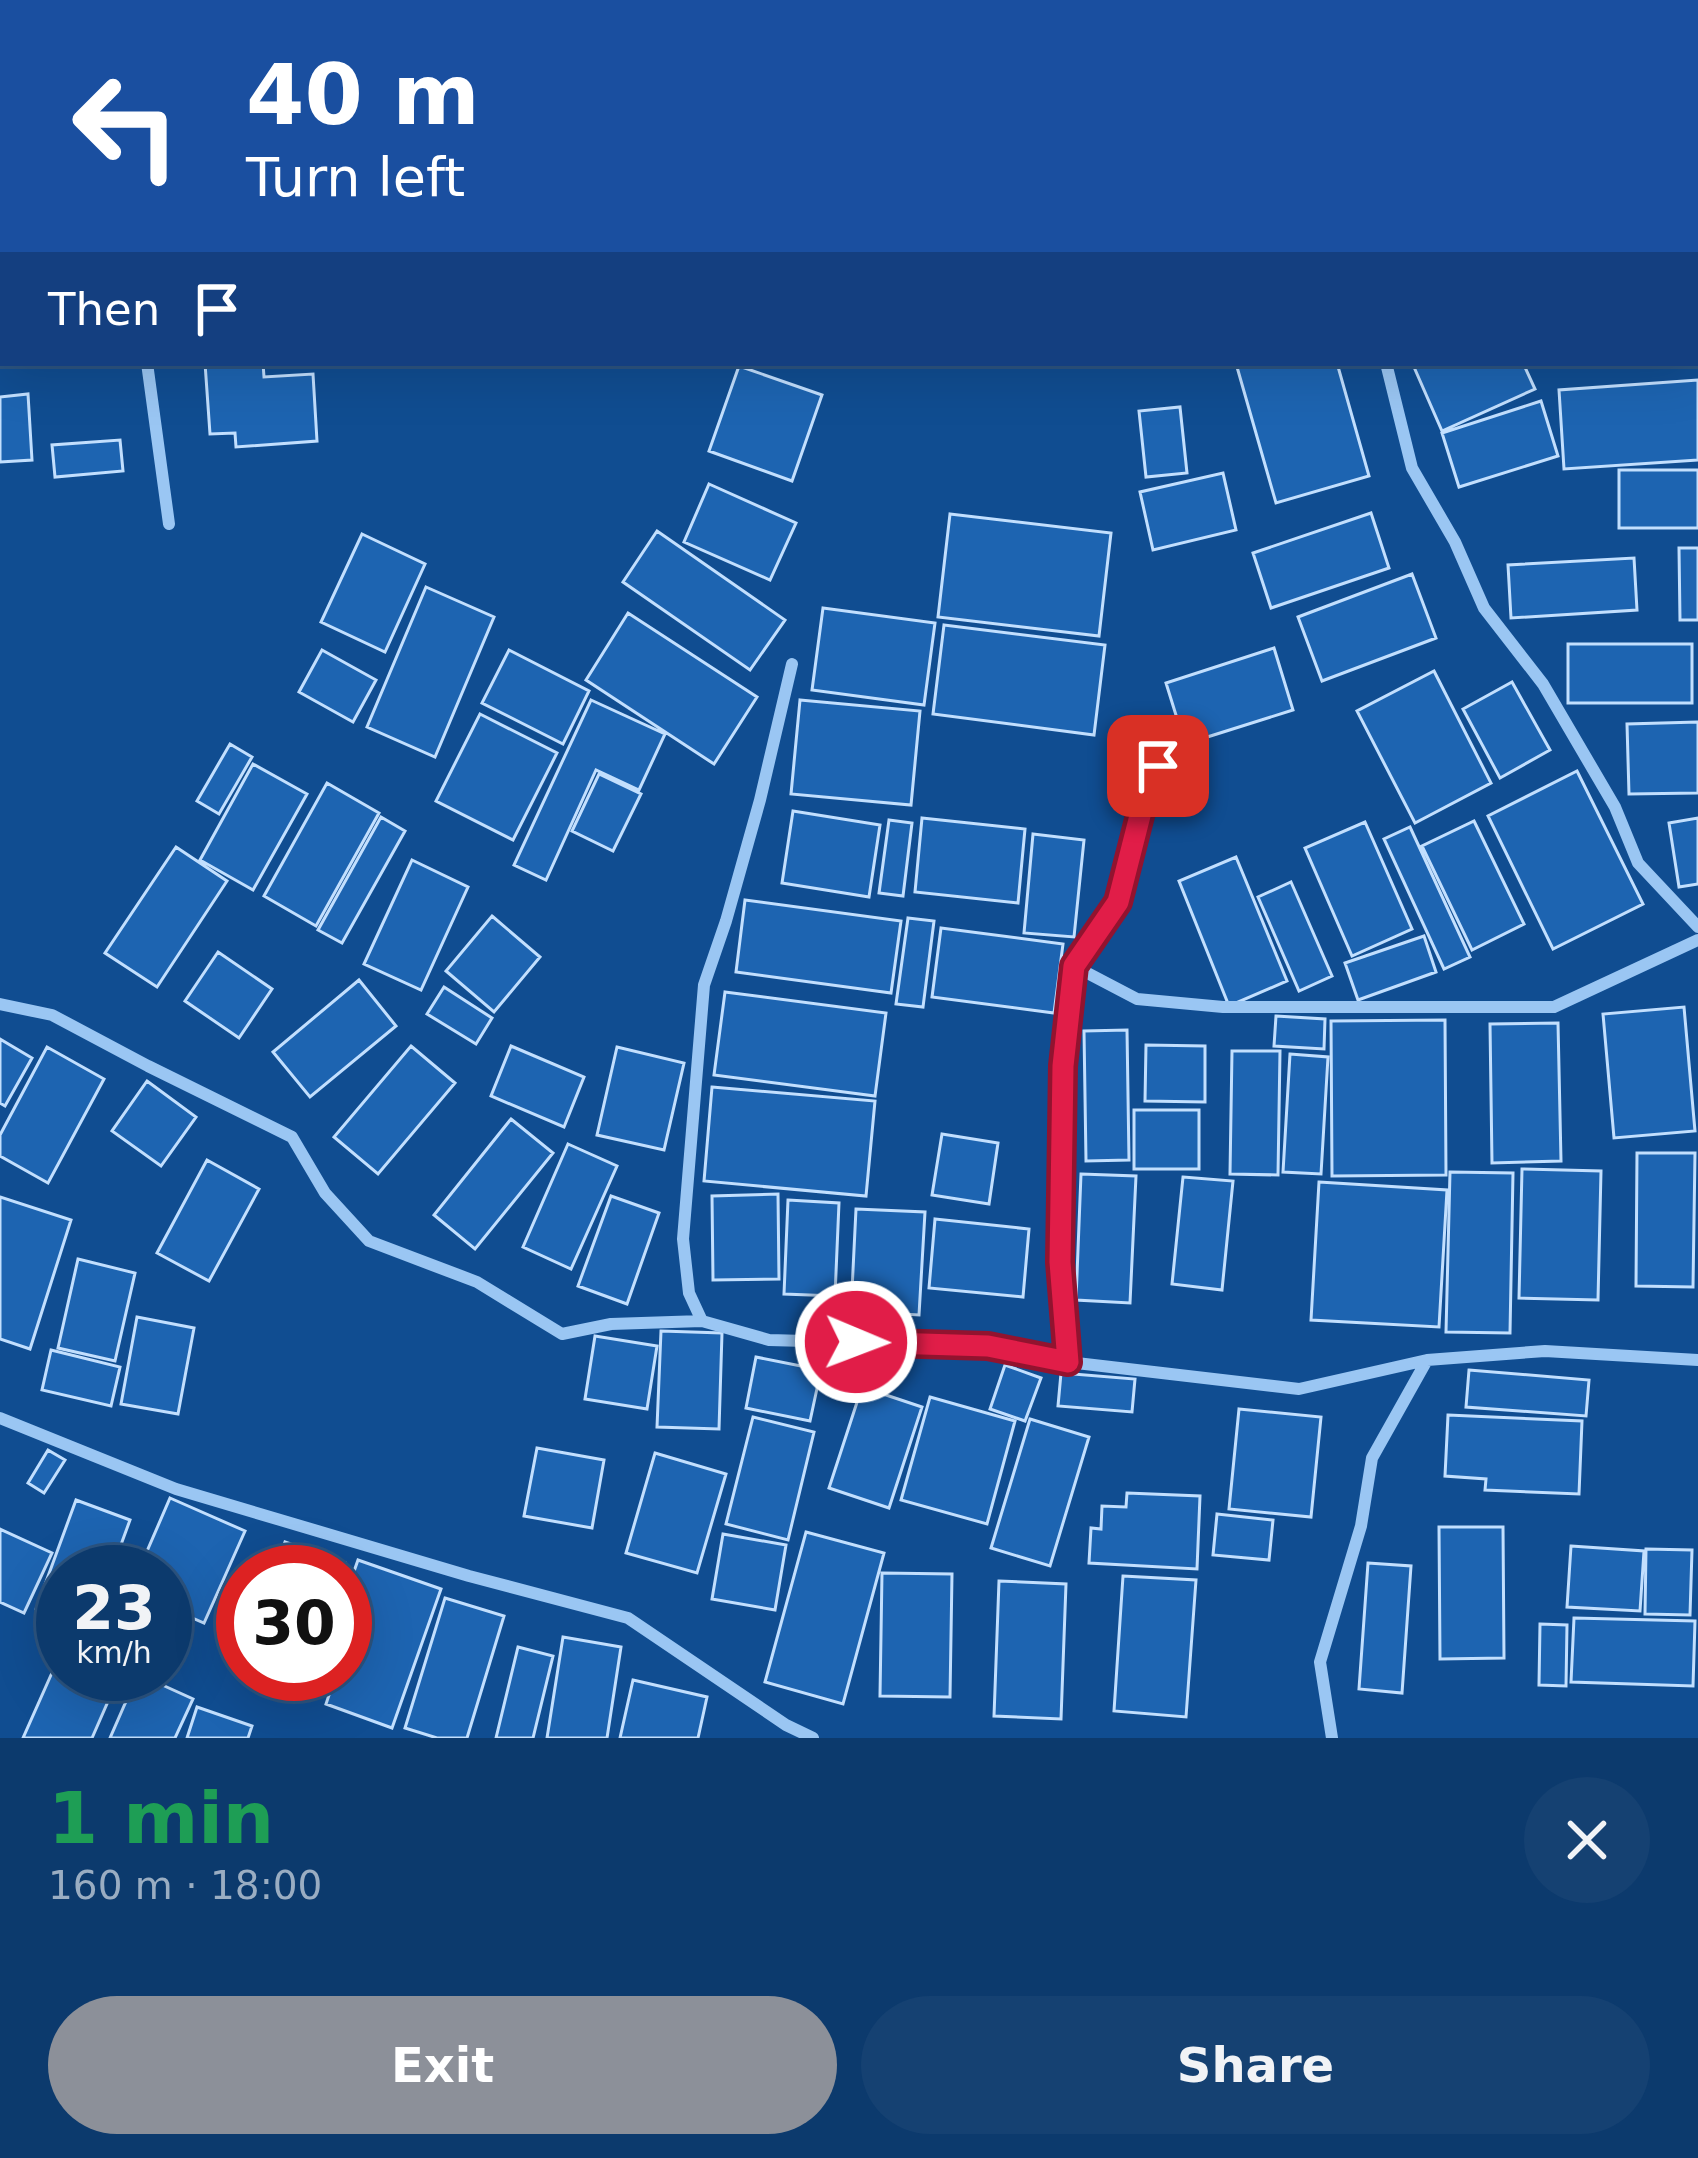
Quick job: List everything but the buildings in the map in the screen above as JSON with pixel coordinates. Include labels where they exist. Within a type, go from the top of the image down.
[{"type":"street","points":[[147,366],[169,524]]},
{"type":"street","points":[[1387,366],[1412,468],[1456,542],[1484,608],[1543,684],[1615,807],[1638,863],[1698,927]]},
{"type":"street","points":[[701,1322],[688,1293],[683,1238],[704,985],[760,800],[792,664]]},
{"type":"street","points":[[1068,1362],[1060,1262],[1061,1175],[1063,1066],[1074,966],[1118,902],[1145,796],[1170,736]]},
{"type":"street","points":[[1074,966],[1137,998],[1223,1007],[1554,1007],[1698,940]]},
{"type":"street","points":[[0,1004],[52,1015],[292,1137],[325,1193],[369,1241],[477,1282],[562,1334],[611,1324],[701,1322],[769,1340],[988,1346],[1068,1362],[1299,1389],[1427,1360],[1545,1352],[1698,1360]]},
{"type":"street","points":[[1331,1738],[1320,1662],[1360,1526],[1372,1458],[1427,1360]]},
{"type":"street","points":[[0,1418],[176,1489],[628,1618],[812,1738]]},
{"type":"route","points":[[856,1342],[988,1346],[1068,1362],[1060,1262],[1063,1066],[1074,966],[1118,902],[1145,796],[1158,766]]}]
